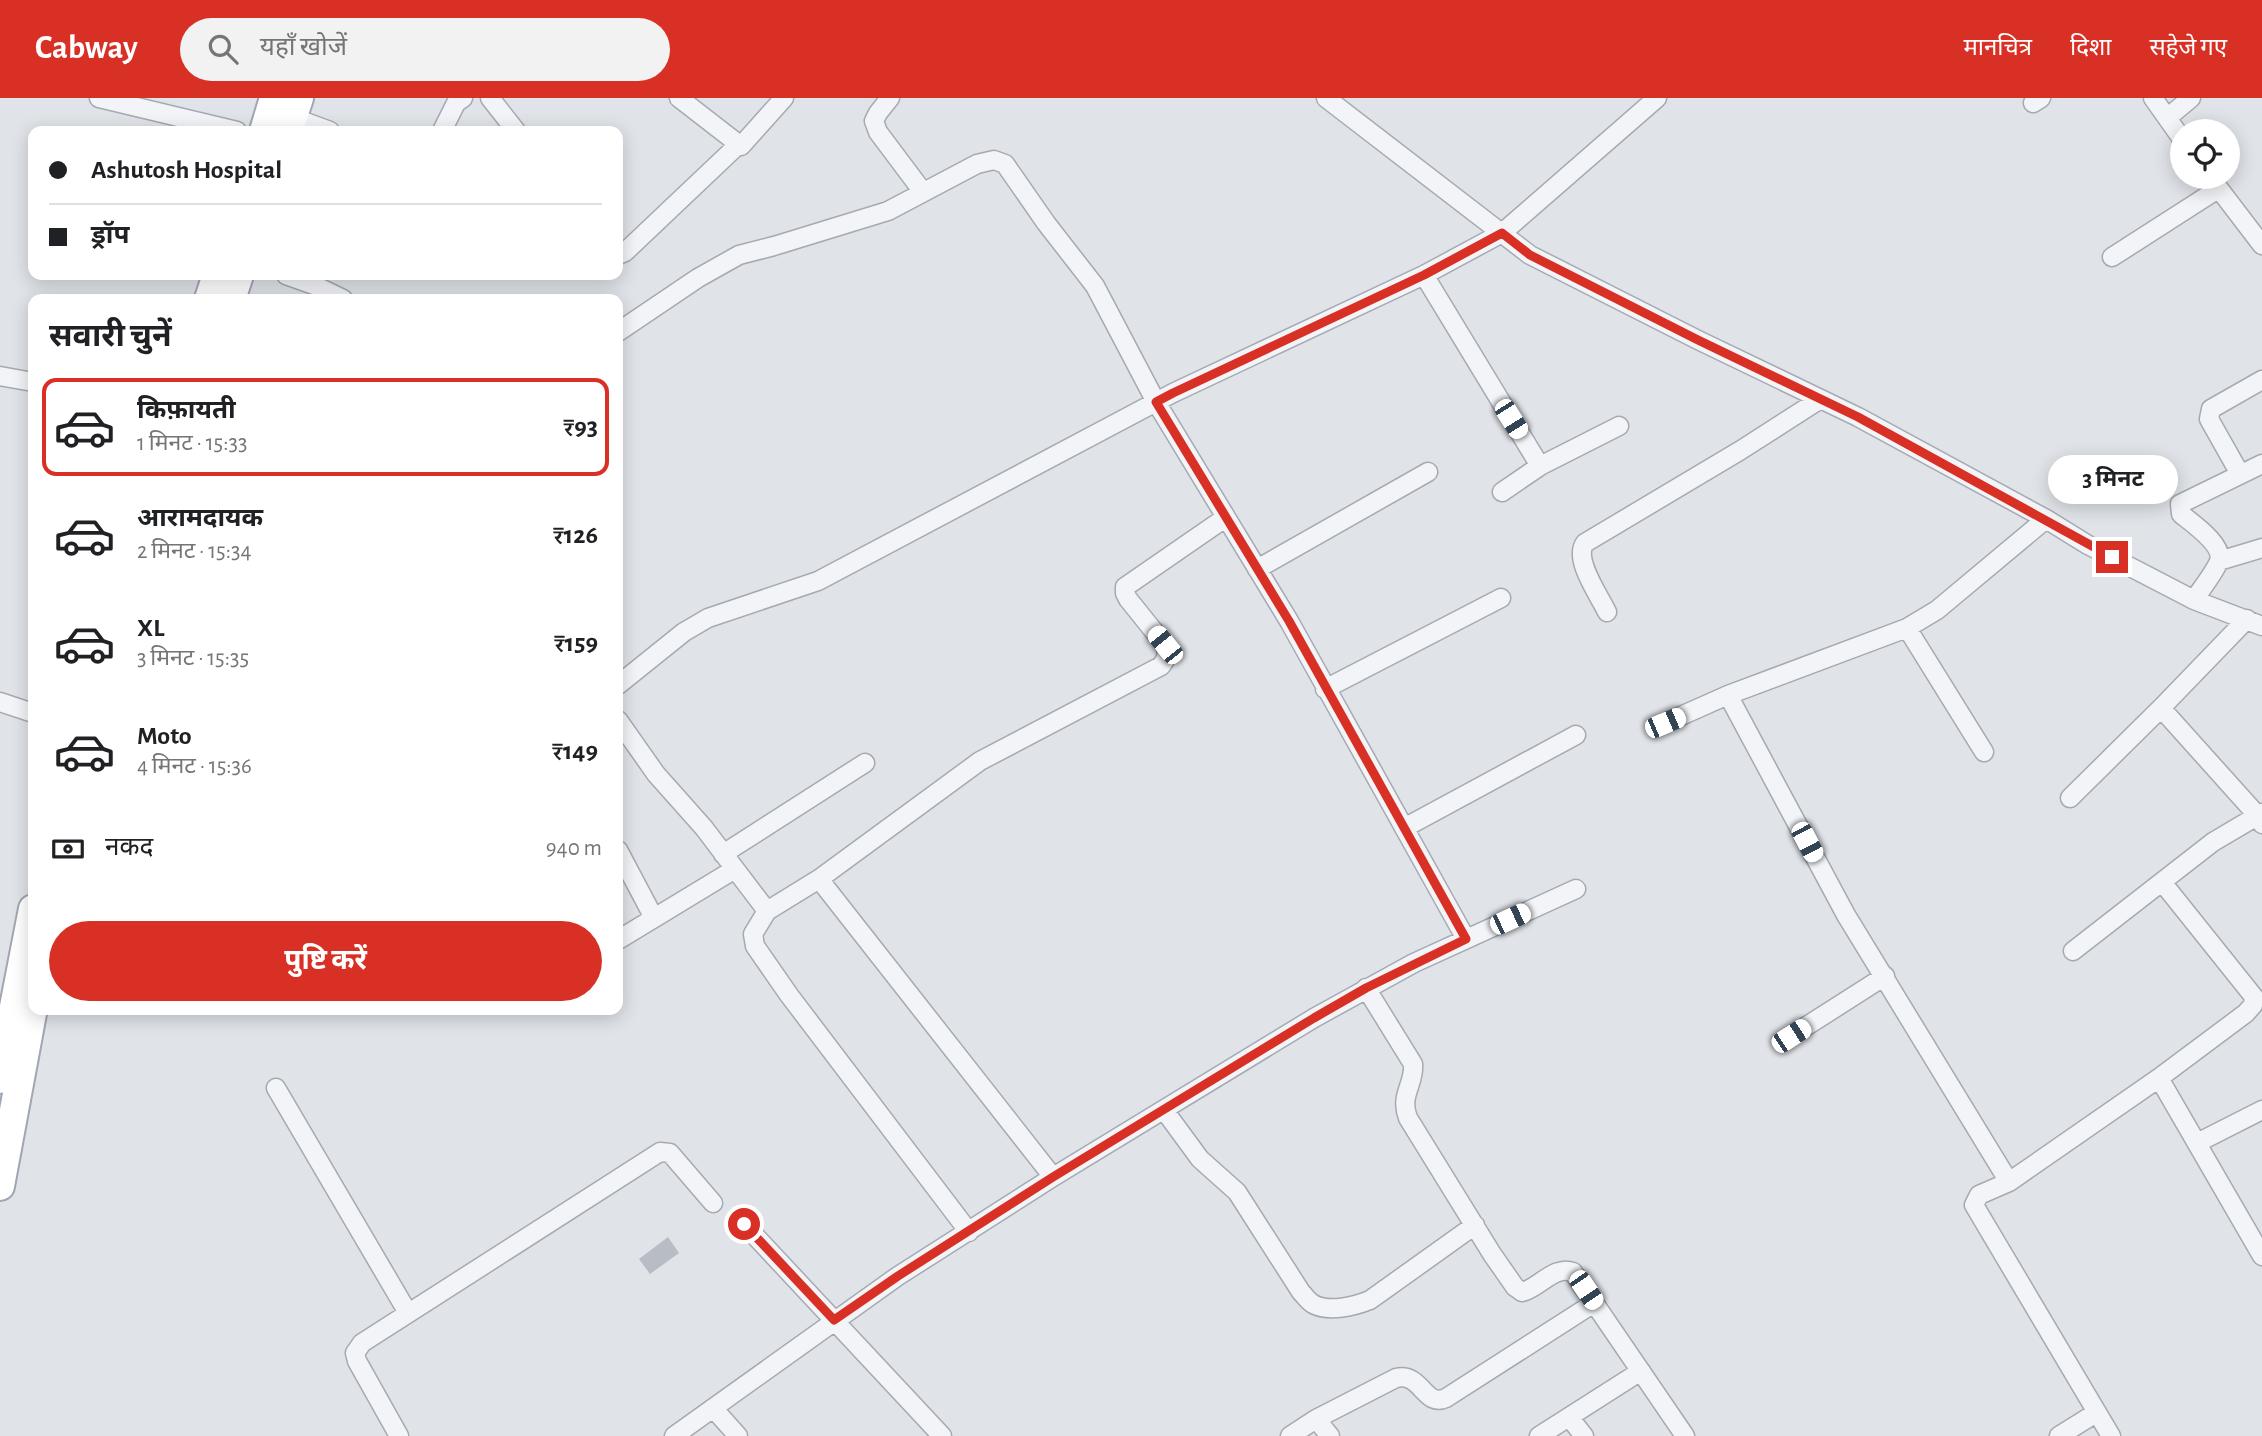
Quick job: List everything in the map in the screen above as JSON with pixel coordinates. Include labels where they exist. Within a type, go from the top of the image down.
[{"type":"main road","points":[[0,1079],[28,935]]},
{"type":"main road","points":[[0,1186],[32,1015]]},
{"type":"street","points":[[99,98],[216,126]]},
{"type":"street","points":[[444,126],[456,103],[463,98]]},
{"type":"street","points":[[490,98],[512,126]]},
{"type":"street","points":[[678,98],[739,144]]},
{"type":"street","points":[[623,253],[739,144],[741,146],[784,98]]},
{"type":"street","points":[[890,98],[874,121],[878,131],[923,192]]},
{"type":"street","points":[[1326,98],[1530,255],[1858,417],[2046,519],[2088,545],[2194,600],[2254,622],[2161,708],[2070,798]]},
{"type":"street","points":[[623,681],[684,632],[708,618],[818,581],[1156,402],[1424,275],[1502,233],[1657,98]]},
{"type":"street","points":[[2153,98],[2170,122]]},
{"type":"street","points":[[2167,118],[2192,98]]},
{"type":"street","points":[[281,114],[316,126]]},
{"type":"street","points":[[623,329],[706,273],[739,255],[888,211],[977,164],[994,160],[1004,163],[1095,286],[1156,402],[1289,621],[1466,939]]},
{"type":"street","points":[[2112,257],[2206,189]]},
{"type":"street","points":[[2220,189],[2257,225],[2262,245]]},
{"type":"street","points":[[1424,275],[1541,466]]},
{"type":"street","points":[[300,280],[333,294]]},
{"type":"street","points":[[0,376],[28,381]]},
{"type":"street","points":[[2240,474],[2208,413],[2215,406],[2262,380]]},
{"type":"street","points":[[1607,612],[1581,561],[1581,550],[1586,543],[1819,400]]},
{"type":"street","points":[[1502,492],[1541,466],[1619,426]]},
{"type":"street","points":[[2194,600],[2219,561],[2219,553],[2216,545],[2181,514],[2179,508],[2184,502],[2262,464]]},
{"type":"street","points":[[1257,569],[1429,472]]},
{"type":"street","points":[[969,1232],[789,995],[755,946],[753,934],[767,911],[820,878],[980,761],[1161,666],[1167,660],[1165,645],[1128,599],[1125,587],[1225,518]]},
{"type":"street","points":[[1665,723],[1728,695],[1907,628],[1937,610],[2046,519]]},
{"type":"street","points":[[2219,561],[2262,548]]},
{"type":"street","points":[[1325,689],[1501,598]]},
{"type":"street","points":[[1907,628],[1984,752]]},
{"type":"street","points":[[1728,695],[1846,915],[2009,1182]]},
{"type":"street","points":[[0,702],[28,711]]},
{"type":"street","points":[[2073,951],[2213,842],[2260,818],[2161,708]]},
{"type":"street","points":[[623,727],[656,774],[767,911]]},
{"type":"street","points":[[1404,828],[1576,735]]},
{"type":"street","points":[[723,854],[865,763]]},
{"type":"street","points":[[623,859],[654,918]]},
{"type":"street","points":[[623,937],[735,869]]},
{"type":"street","points":[[820,878],[1053,1177]]},
{"type":"street","points":[[2111,1436],[1974,1205],[1979,1195],[2009,1182],[2159,1078],[2253,1005],[2253,997],[2162,882]]},
{"type":"street","points":[[674,1436],[898,1276],[1053,1177],[1366,988],[1576,889]]},
{"type":"street","points":[[1791,1036],[1885,976]]},
{"type":"street","points":[[1366,988],[1413,1064],[1404,1108],[1408,1118],[1515,1287],[1522,1292],[1558,1271],[1573,1272],[1685,1436]]},
{"type":"street","points":[[2159,1078],[2262,1256]]},
{"type":"street","points":[[275,1088],[408,1313]]},
{"type":"street","points":[[1164,1110],[1200,1159],[1237,1192],[1301,1292],[1311,1303],[1322,1308],[1356,1306],[1370,1300],[1475,1225]]},
{"type":"street","points":[[2197,1143],[2262,1110]]},
{"type":"street","points":[[399,1436],[357,1361],[355,1353],[362,1343],[660,1152],[670,1153],[713,1203]]},
{"type":"street","points":[[744,1224],[942,1436]]},
{"type":"street","points":[[1290,1436],[1316,1419],[1396,1378],[1405,1376],[1415,1381],[1433,1400],[1440,1401],[1594,1303]]},
{"type":"street","points":[[1539,1436],[1640,1371]]},
{"type":"street","points":[[713,1408],[738,1436]]},
{"type":"street","points":[[2059,1436],[2096,1413]]},
{"type":"street","points":[[1569,1417],[1584,1436]]},
{"type":"street","points":[[1316,1419],[1330,1436]]},
{"type":"building","points":[[668,1237],[679,1253],[650,1274],[639,1259]]},
{"type":"route","points":[[744,1224],[834,1320],[1053,1177],[1314,1018],[1366,988],[1466,939],[1289,621],[1156,402],[1173,393],[1424,275],[1502,233],[1530,255],[1858,417],[2112,557]]}]
